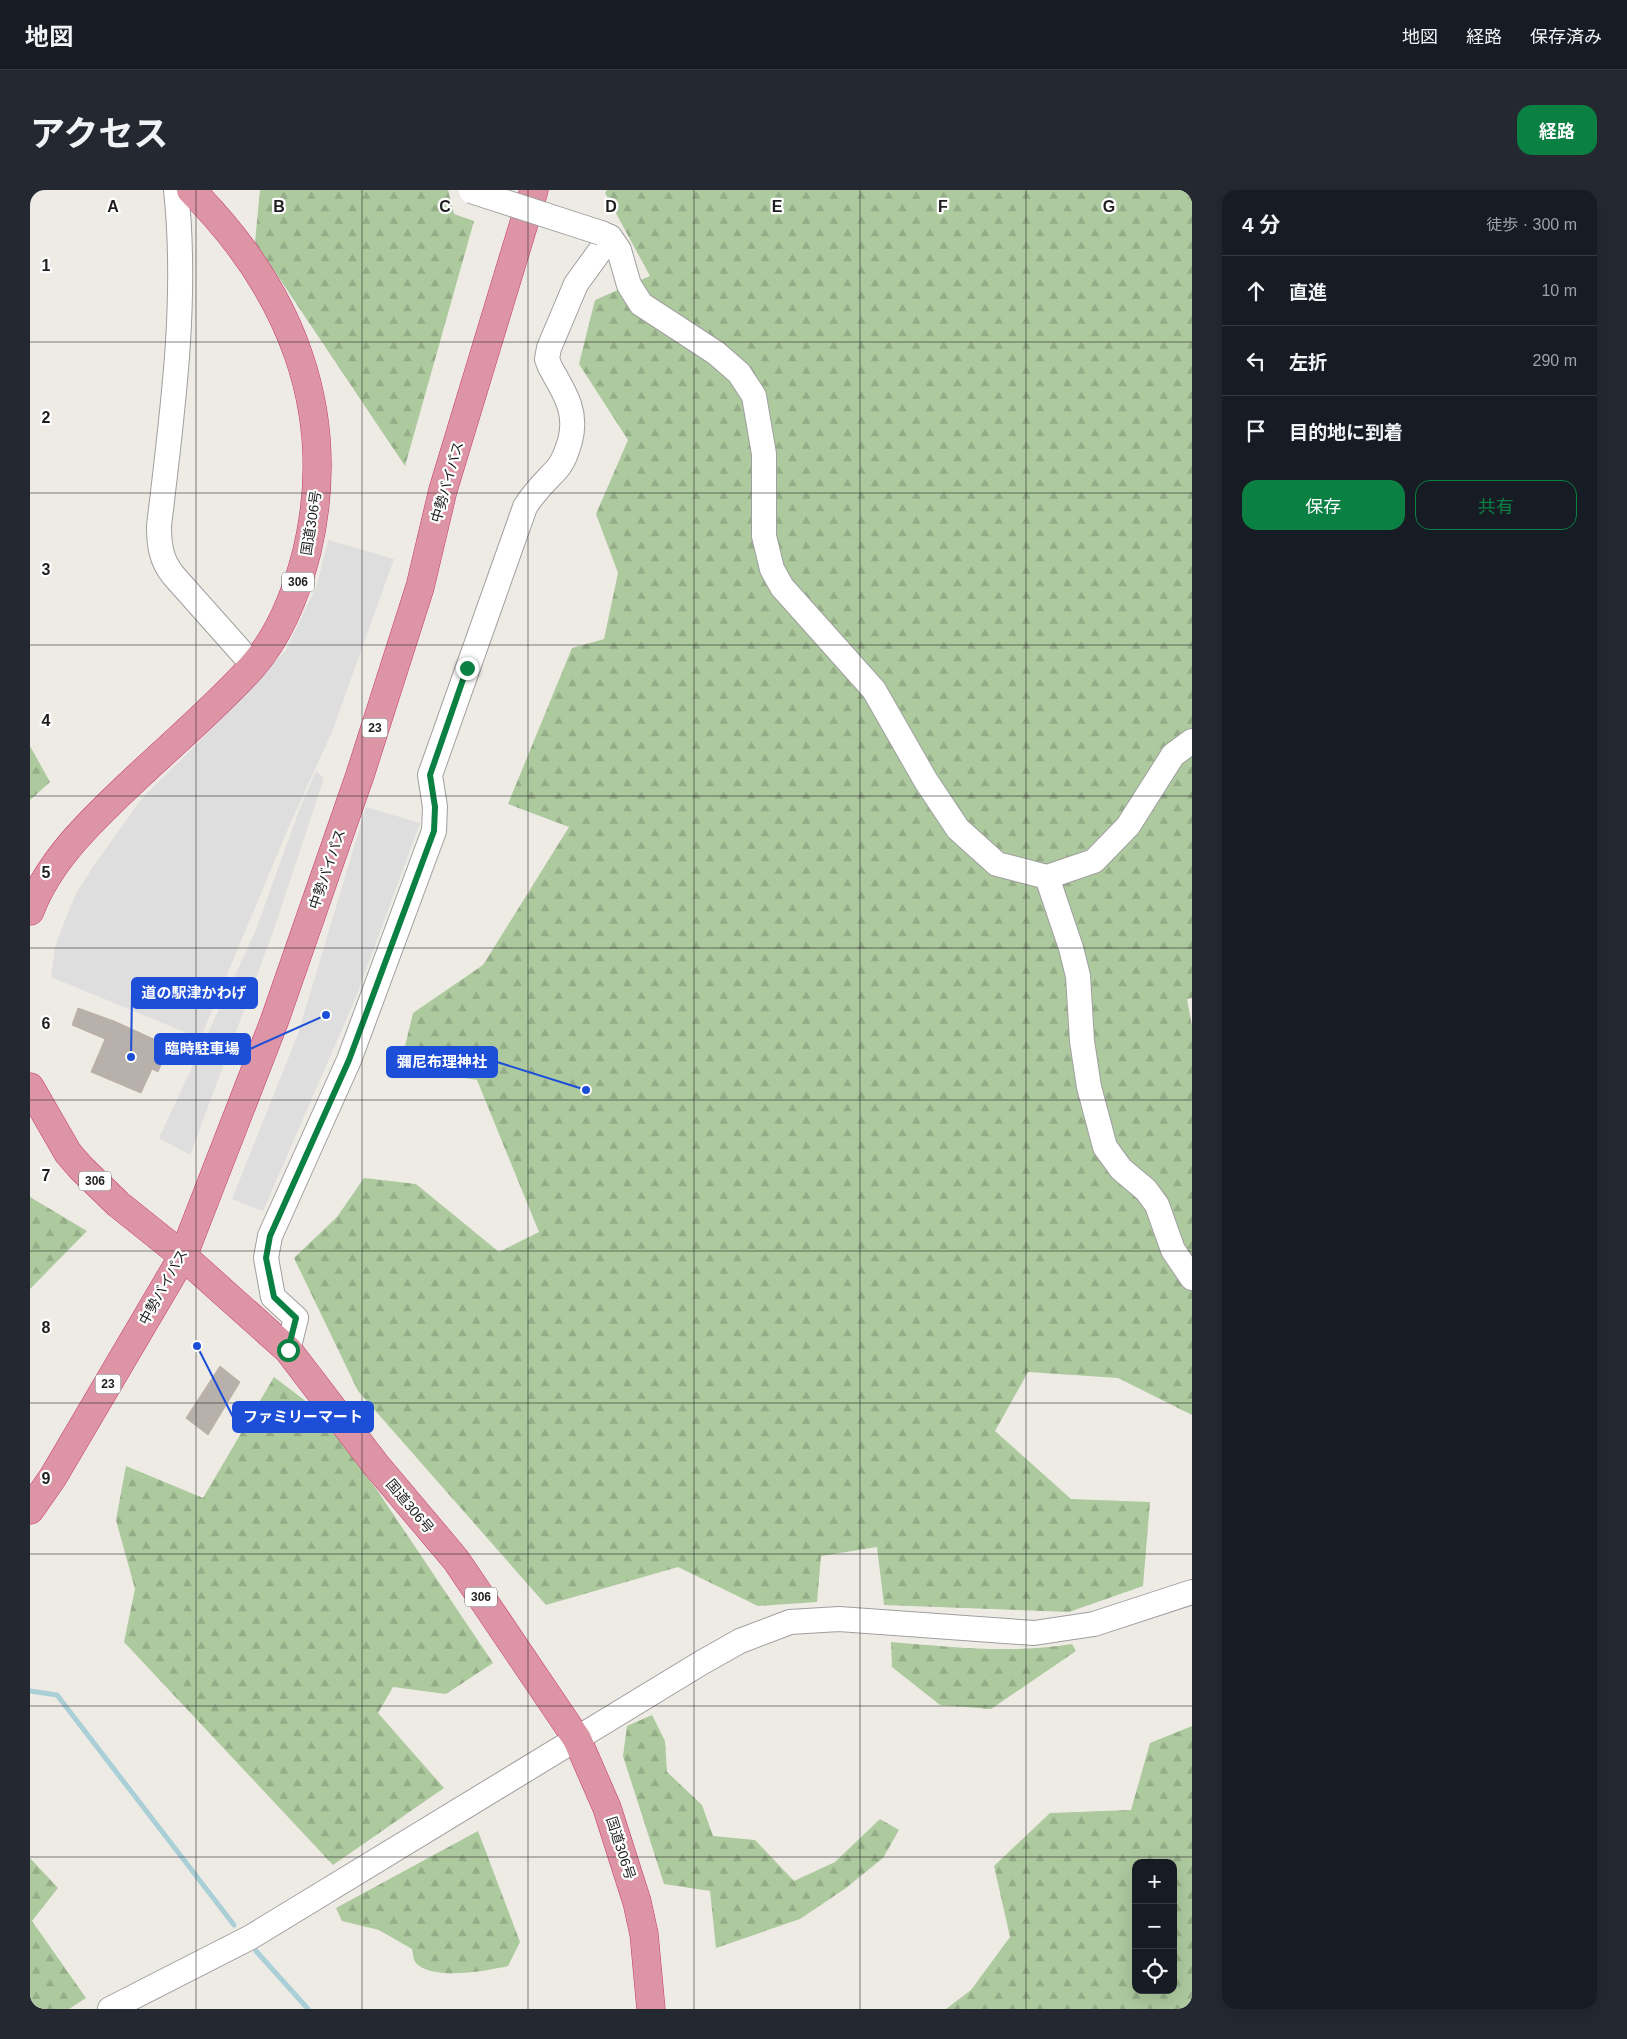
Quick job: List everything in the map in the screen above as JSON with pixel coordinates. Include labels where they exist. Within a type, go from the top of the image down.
[{"type":"highway","name":"国道306号","points":[[30,911],[43,883],[56,864],[102,810],[254,665],[265,652],[278,628],[301,575],[316,498],[318,461],[315,417],[299,358],[271,295],[239,245],[191,190]]},
{"type":"highway","name":"中勢バイパス","points":[[30,1510],[53,1477],[183,1256],[274,1022],[360,774],[420,587],[443,490],[534,190]]},
{"type":"highway","name":"国道306号","points":[[30,1087],[68,1153],[118,1204],[183,1256],[288,1350],[376,1466],[456,1560],[577,1739],[607,1808],[637,1902],[646,1951],[651,2009]]},
{"type":"street","points":[[176,190],[180,226],[179,315],[172,409],[159,526],[159,545],[166,566],[173,575],[254,665]]},
{"type":"street","points":[[471,191],[605,235],[619,250],[629,285],[641,304],[716,353],[739,373],[754,396],[764,454],[764,536],[772,568],[782,586],[874,690],[926,782],[958,829],[997,864],[1047,878],[1094,861],[1128,826],[1173,755],[1192,741]]},
{"type":"street","points":[[288,1350],[296,1318],[274,1297],[266,1258],[270,1236],[349,1060],[434,831],[435,807],[430,775],[525,507],[533,494],[558,467],[566,454],[574,424],[572,408],[547,360],[549,348],[576,284],[605,235]]},
{"type":"street","points":[[1047,878],[1071,948],[1078,976],[1082,1041],[1089,1087],[1105,1146],[1121,1168],[1146,1190],[1157,1205],[1173,1250],[1192,1278]]},
{"type":"street","points":[[110,2009],[251,1937],[740,1641],[790,1622],[839,1619],[1034,1633],[1094,1624],[1192,1592]]},
{"type":"green space","points":[[260,190],[448,190],[454,214],[474,221],[405,466],[255,242]]},
{"type":"green space","points":[[607,190],[1192,190],[1192,998],[1187,999],[1192,1026],[1192,1415],[1118,1378],[1028,1372],[995,1431],[1071,1499],[1150,1502],[1143,1586],[1069,1612],[884,1605],[877,1547],[821,1556],[817,1602],[758,1606],[678,1567],[546,1605],[358,1391],[294,1258],[337,1217],[364,1178],[416,1184],[499,1252],[539,1232],[477,1080],[400,1067],[413,1013],[483,965],[569,827],[508,804],[572,648],[604,639],[618,573],[596,514],[628,440],[579,364],[595,300],[650,276],[605,193]]},
{"type":"green space","points":[[30,746],[50,782],[30,800]]},
{"type":"green space","points":[[30,1197],[87,1231],[30,1289]]},
{"type":"green space","points":[[274,1377],[316,1409],[377,1490],[493,1663],[446,1694],[393,1687],[378,1713],[444,1788],[333,1865],[124,1642],[135,1589],[116,1520],[126,1466],[203,1498]]},
{"type":"green space","points":[[891,1642],[1004,1649],[1027,1649],[1072,1644],[1076,1651],[991,1709],[940,1705],[892,1667]]},
{"type":"green space","points":[[652,1715],[665,1741],[667,1772],[702,1805],[713,1836],[755,1840],[794,1881],[835,1862],[880,1819],[899,1830],[883,1858],[846,1888],[800,1919],[716,1948],[710,1891],[664,1884],[623,1756],[627,1726]]},
{"type":"green space","points":[[1192,1726],[1192,2009],[946,2009],[971,1990],[1010,1937],[994,1866],[1050,1813],[1131,1810],[1150,1743]]},
{"type":"green space","points":[[478,1831],[520,1942],[508,1966],[460,1973],[434,1972],[424,1969],[416,1963],[412,1949],[379,1930],[342,1921],[336,1908]]},
{"type":"green space","points":[[30,1858],[58,1888],[32,1921],[86,1998],[69,2009],[30,2009]]},
{"type":"shaded area","points":[[328,540],[394,559],[332,732],[290,824],[203,1032],[199,1038],[51,977],[55,947],[77,892],[143,797],[194,747],[286,650],[317,585]]},
{"type":"shaded area","points":[[316,771],[324,778],[272,935],[190,1155],[159,1138],[255,932],[300,808]]},
{"type":"shaded area","points":[[366,807],[420,823],[356,997],[263,1211],[232,1199],[298,1034]]},
{"type":"building","points":[[78,1008],[114,1021],[169,1046],[158,1072],[152,1069],[141,1093],[91,1072],[105,1039],[72,1025]]},
{"type":"building","points":[[220,1366],[240,1382],[208,1435],[186,1418]]},
{"type":"waterway","points":[[30,1691],[57,1695],[234,1925]]},
{"type":"waterway","points":[[256,1951],[308,2009]]},
{"type":"place","name":"臨時駐車場","points":[[326,1015]]},
{"type":"place","name":"道の駅津かわげ","points":[[131,1057]]},
{"type":"place","name":"彌尼布理神社","points":[[586,1090]]},
{"type":"place","name":"ファミリーマート","points":[[197,1346]]},
{"type":"route","points":[[288,1350],[296,1318],[274,1297],[266,1258],[270,1236],[349,1060],[370,1000],[399,930],[434,831],[436,820],[430,775],[467,668]]}]
